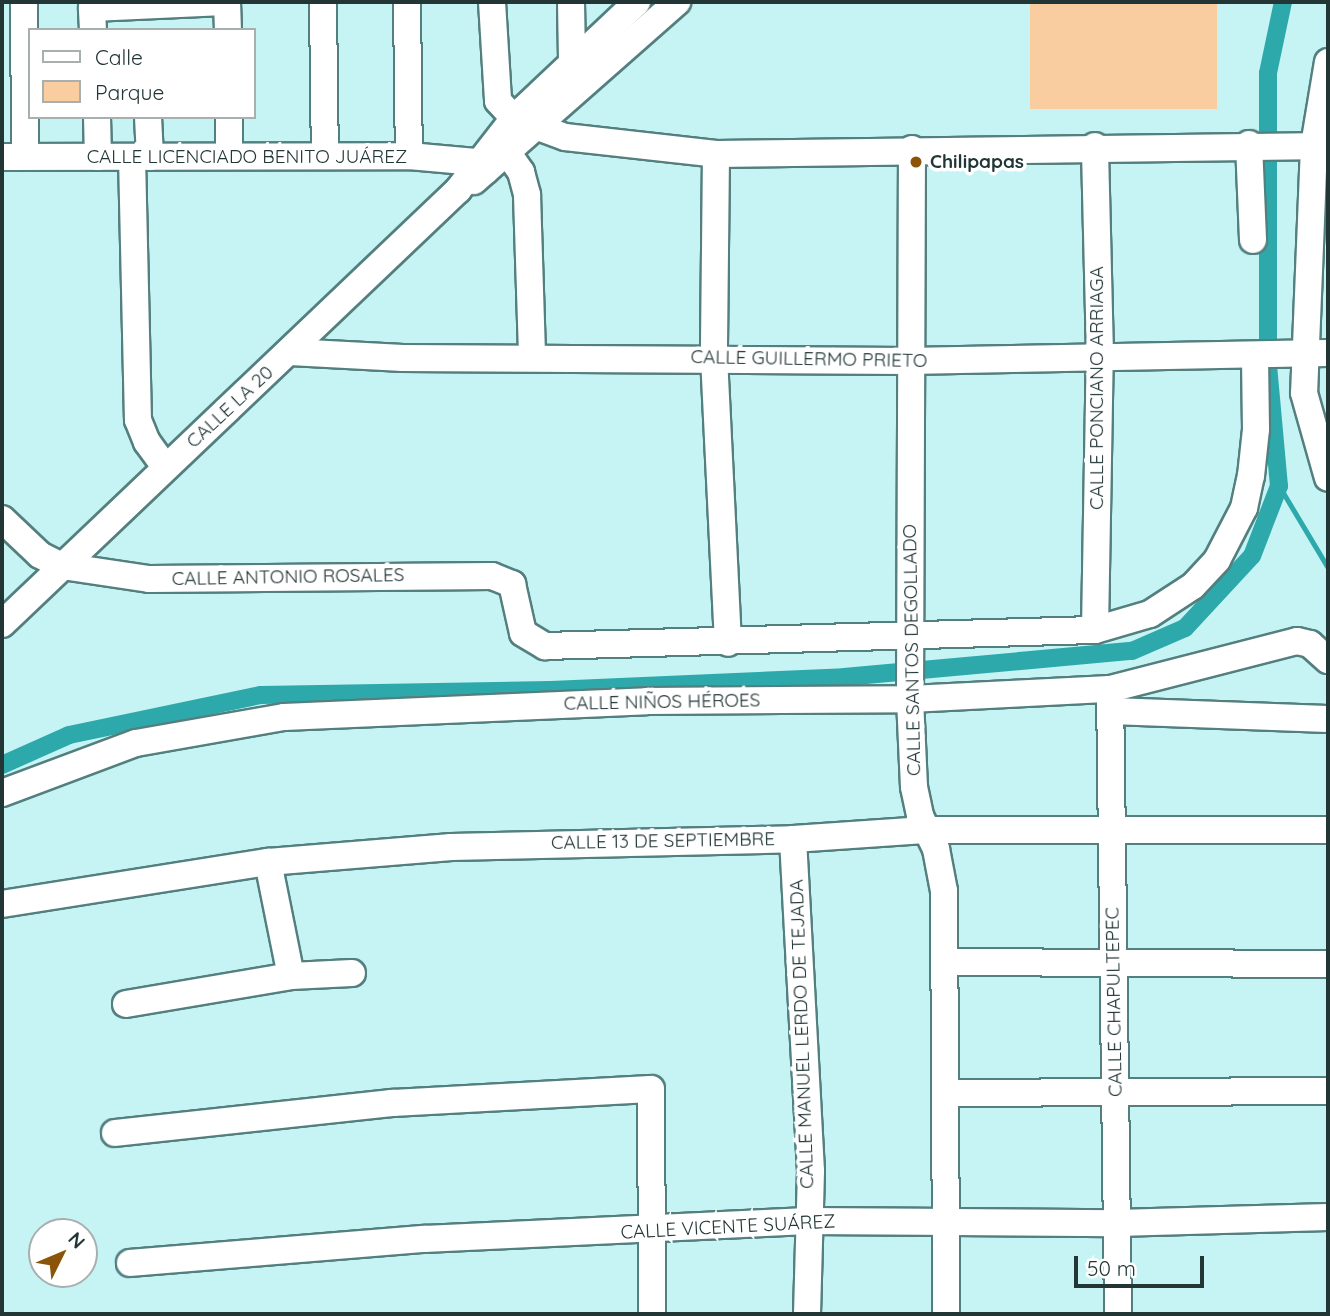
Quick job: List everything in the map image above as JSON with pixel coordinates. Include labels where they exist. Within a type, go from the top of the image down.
[{"type":"street","points":[[14,156],[24,2]]},
{"type":"street","points":[[104,12],[143,18],[226,2],[228,28]]},
{"type":"street","points":[[323,2],[325,155]]},
{"type":"street","points":[[407,2],[409,156]]},
{"type":"street","points":[[492,2],[493,81],[498,101],[514,135],[527,195],[532,358]]},
{"type":"street","points":[[571,2],[572,59]]},
{"type":"street","name":"CALLE LA 20","points":[[514,135],[572,59],[637,2]]},
{"type":"street","name":"CALLE LA 20","points":[[2,624],[165,467],[290,352],[514,135],[677,2]]},
{"type":"street","points":[[1328,62],[1324,107],[1315,146],[1311,353],[1304,393],[1328,478]]},
{"type":"street","points":[[97,119],[98,157]]},
{"type":"street","points":[[148,119],[141,157],[138,420],[147,442],[165,467]]},
{"type":"street","points":[[229,119],[229,156]]},
{"type":"street","points":[[514,135],[565,137],[716,154],[1095,146],[1315,146]]},
{"type":"street","points":[[1253,144],[1253,240]]},
{"type":"street","name":"CALLE PONCIANO ARRIAGA","points":[[1095,146],[1100,355],[1095,630]]},
{"type":"street","name":"CALLE SANTOS DEGOLLADO","points":[[912,149],[908,361],[912,640],[910,692],[914,787],[925,830],[941,870],[947,1093],[943,1220],[946,1314]]},
{"type":"street","points":[[716,154],[714,357],[728,643],[912,640],[1095,630],[1128,623],[1171,603],[1217,560],[1244,508],[1251,476],[1256,429],[1258,355]]},
{"type":"street","name":"CALLE LICENCIADO BENITO JUÁREZ","points":[[14,156],[409,156],[482,167]]},
{"type":"street","name":"CALLE GUILLERMO PRIETO","points":[[290,352],[532,358],[714,357],[908,361],[1100,355],[1311,353]]},
{"type":"street","points":[[2,519],[40,555],[62,566]]},
{"type":"street","name":"CALLE ANTONIO ROSALES","points":[[62,566],[149,579],[478,574],[512,584],[526,638],[545,646],[728,643]]},
{"type":"street","name":"CALLE NIÑOS HÉROES","points":[[1110,700],[1297,641],[1326,657]]},
{"type":"street","name":"CALLE NIÑOS HÉROES","points":[[2,793],[136,743],[284,717],[910,692],[1110,700],[1328,719]]},
{"type":"street","name":"CALLE CHAPULTEPEC","points":[[1110,700],[1118,1314]]},
{"type":"street","name":"CALLE 13 DE SEPTIEMBRE","points":[[2,904],[268,862],[504,845],[793,839],[925,830],[1328,830]]},
{"type":"street","name":"CALLE MANUEL LERDO DE TEJADA","points":[[793,839],[811,1171],[807,1314]]},
{"type":"street","points":[[268,862],[291,976]]},
{"type":"street","points":[[945,962],[1328,964]]},
{"type":"street","points":[[126,1004],[291,976],[352,973]]},
{"type":"street","points":[[115,1133],[392,1102],[651,1088],[652,1314]]},
{"type":"street","points":[[947,1093],[1115,1095],[1328,1091]]},
{"type":"street","name":"CALLE VICENTE SUÁREZ","points":[[130,1263],[424,1239],[651,1231],[808,1221],[1117,1223],[1328,1217]]},
{"type":"green space","points":[[1030,2],[1217,2],[1217,109],[1030,109]]},
{"type":"waterway","points":[[2,765],[69,735],[261,695],[551,690],[844,677],[1132,651],[1185,628],[1252,556],[1279,486],[1268,365],[1268,73],[1283,2]]},
{"type":"waterway","points":[[1279,486],[1328,568]]},
{"type":"place","name":"Chilipapas","points":[[916,162]]}]
